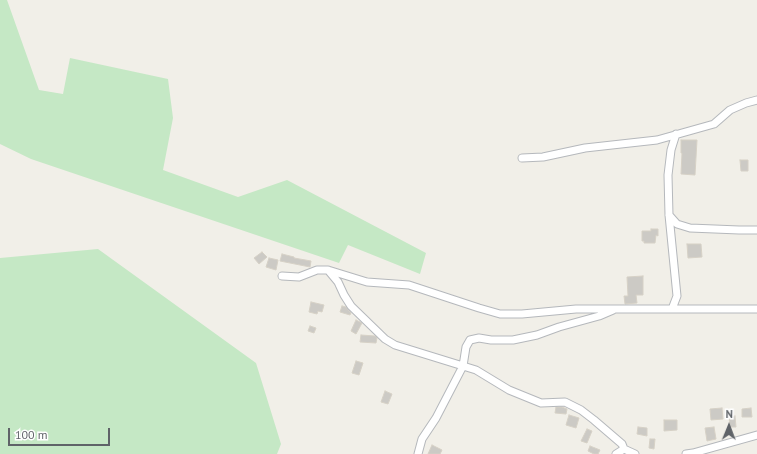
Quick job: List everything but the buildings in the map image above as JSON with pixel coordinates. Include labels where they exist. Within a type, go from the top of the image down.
[{"type":"street","points":[[522,158],[543,157],[585,148],[657,140],[714,124],[730,110],[757,100]]},
{"type":"street","points":[[672,309],[677,296],[669,215],[668,175],[671,150],[676,134]]},
{"type":"street","points":[[669,215],[677,224],[690,228],[757,230]]},
{"type":"street","points":[[282,276],[299,277],[317,270],[328,270],[367,282],[409,285],[500,314],[522,314],[576,309],[757,309]]},
{"type":"street","points":[[328,270],[338,282],[351,306],[385,339],[395,345],[476,370],[509,390],[541,403],[565,402],[581,410],[622,444],[624,449],[635,454]]},
{"type":"street","points":[[418,454],[422,438],[436,418],[463,366],[466,347],[470,340],[479,338],[491,340],[513,340],[538,335],[617,309]]},
{"type":"street","points":[[686,454],[757,435]]},
{"type":"street","points":[[616,454],[624,449]]},
{"type":"green space","points":[[0,0],[7,0],[39,90],[63,94],[70,58],[168,79],[173,118],[163,170],[238,197],[287,180],[426,253],[420,274],[348,245],[339,263],[31,159],[0,144]]},
{"type":"green space","points":[[98,249],[256,363],[281,444],[277,454],[0,454],[0,258]]}]
